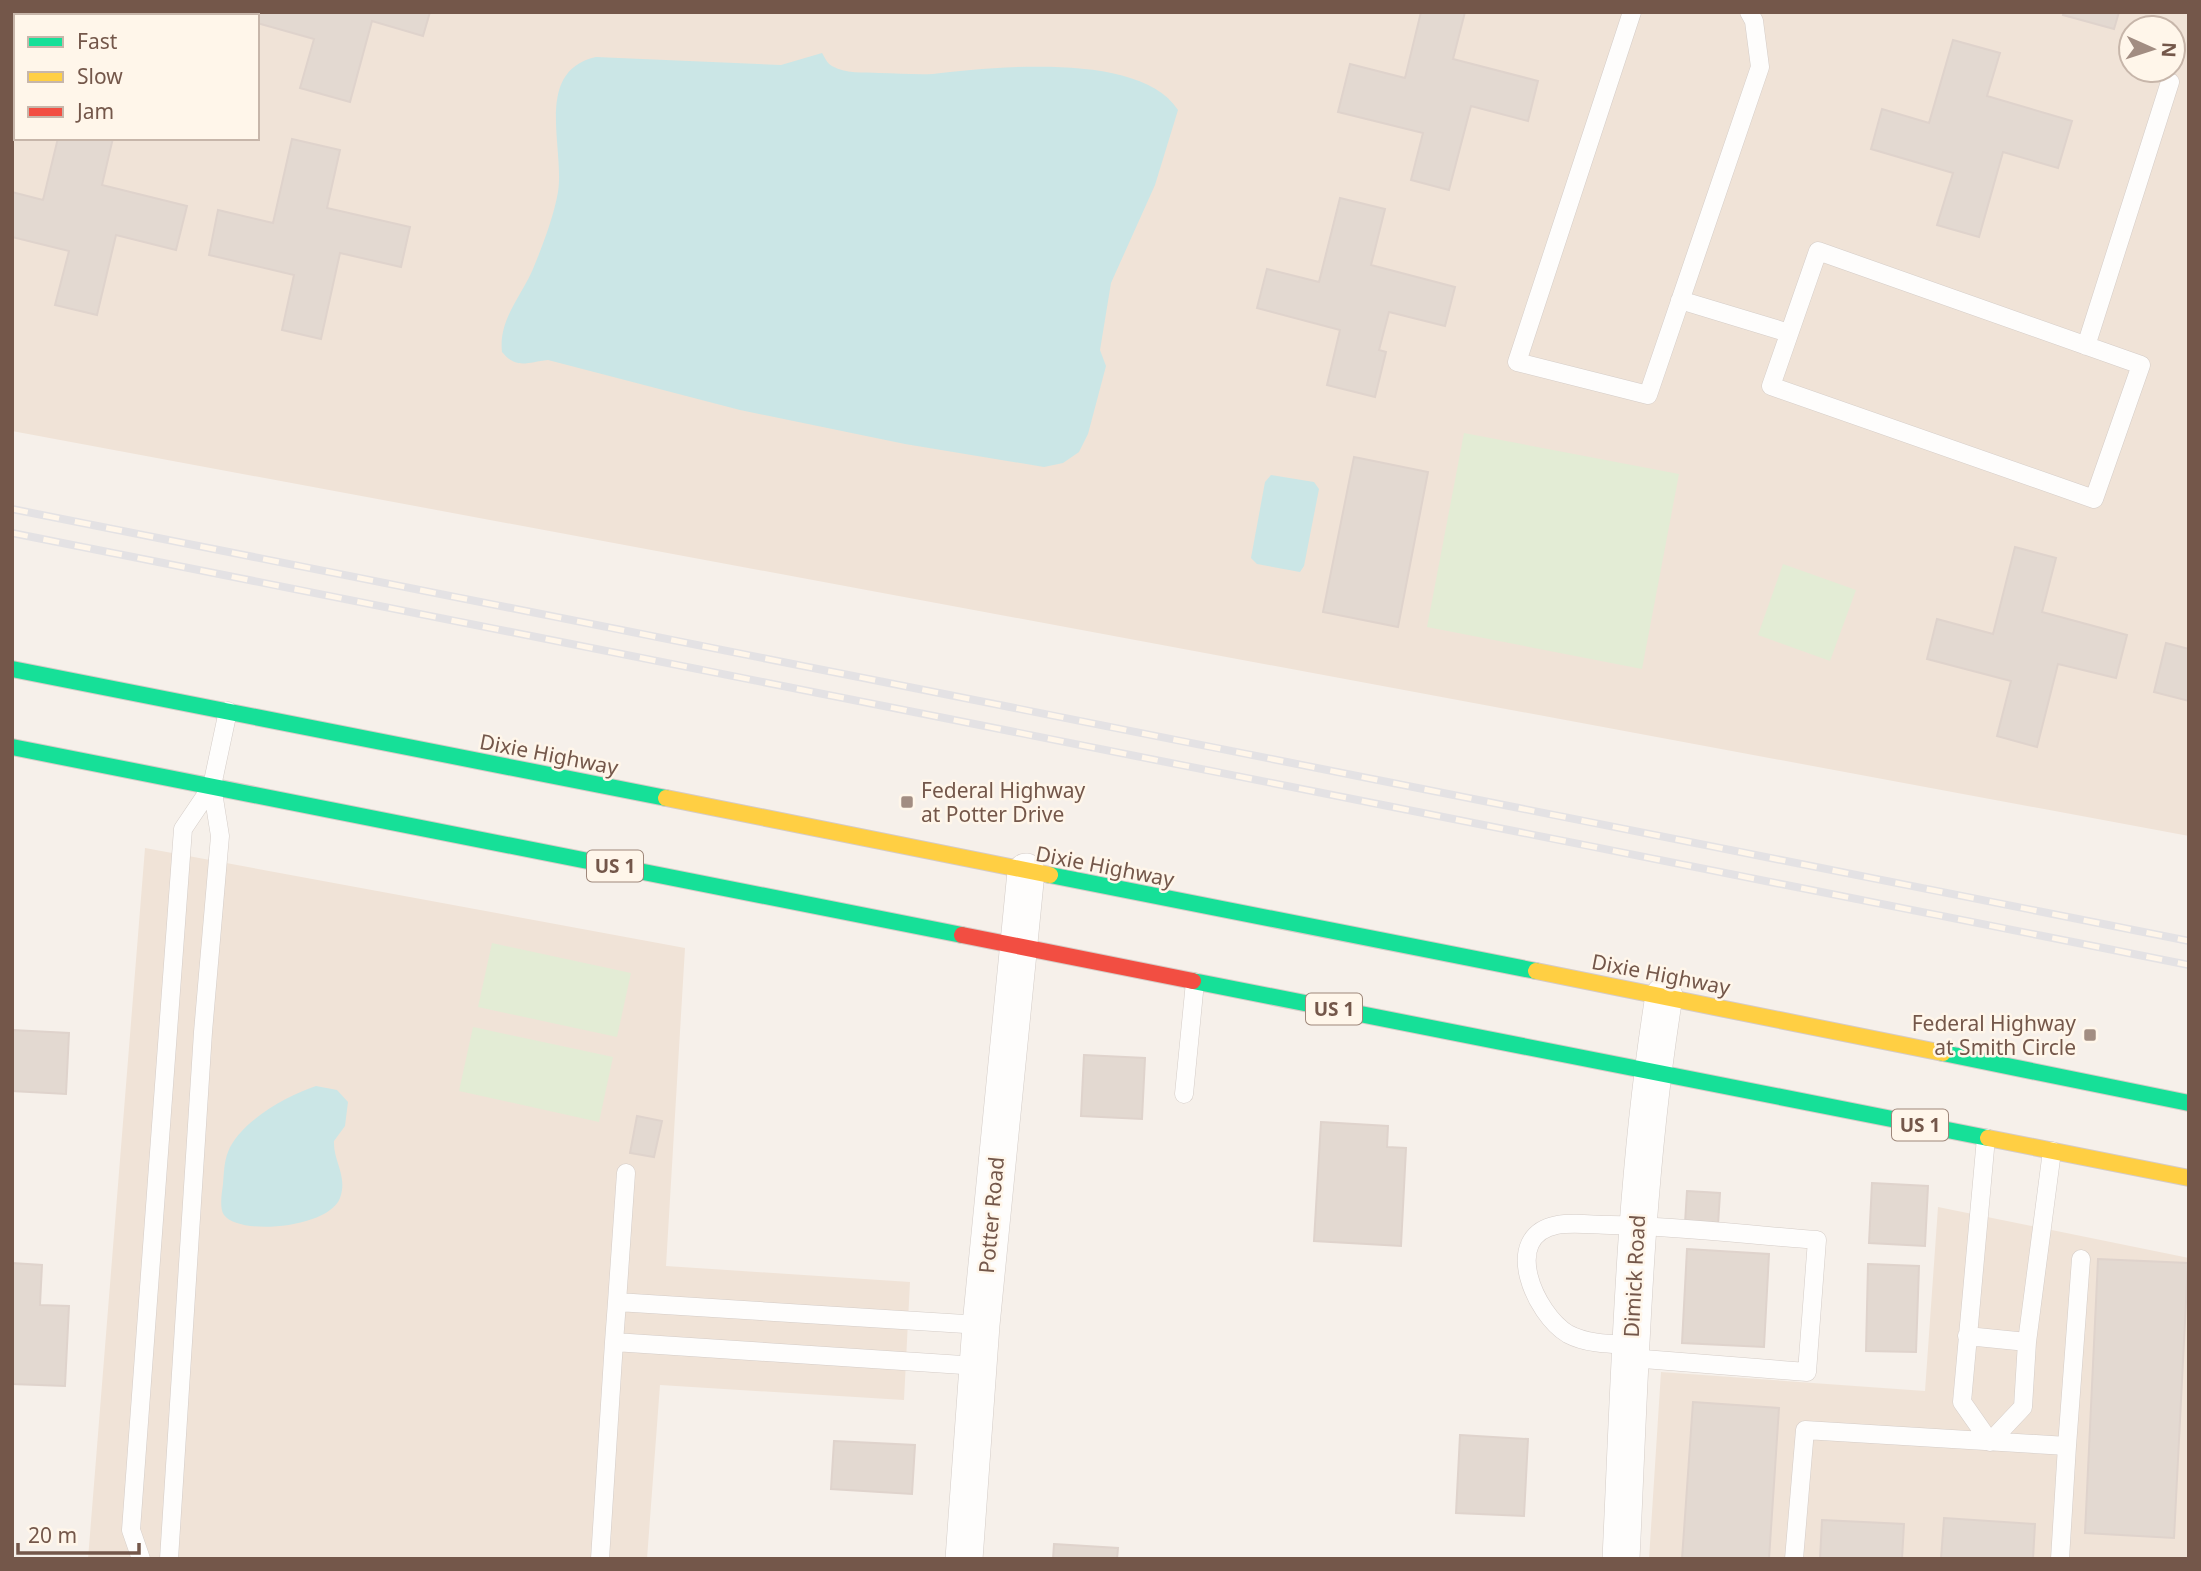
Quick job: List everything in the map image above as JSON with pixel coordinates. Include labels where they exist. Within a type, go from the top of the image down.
[{"type":"main road","name":"Dixie Highway","points":[[12,669],[1026,872],[1664,996],[2189,1103]]},
{"type":"main road","name":"US 1","points":[[12,747],[2189,1178]]},
{"type":"street","name":"Potter Road","points":[[964,1559],[981,1325],[1026,872]]},
{"type":"street","name":"Dimick Road","points":[[1620,1559],[1637,1226],[1651,1071],[1664,996]]},
{"type":"lane","points":[[1632,12],[1517,362],[1648,395],[1759,67],[1754,21],[1749,12]]},
{"type":"lane","points":[[2086,346],[2169,84]]},
{"type":"lane","points":[[1818,251],[2086,346],[2141,365],[2094,499],[1771,386],[1818,251]]},
{"type":"lane","points":[[1680,300],[1789,333]]},
{"type":"lane","points":[[169,1559],[203,1032],[220,836],[212,786],[228,711]]},
{"type":"lane","points":[[141,1559],[131,1530],[174,926],[183,829],[212,786]]},
{"type":"lane","points":[[1184,1094],[1195,982]]},
{"type":"lane","points":[[1986,1138],[1962,1402],[1990,1442]]},
{"type":"lane","points":[[1990,1442],[2023,1407],[2027,1342],[2052,1151]]},
{"type":"lane","points":[[600,1559],[626,1173]]},
{"type":"lane","points":[[1558,1225],[1637,1226],[1818,1240],[1807,1372],[1630,1352],[1570,1335],[1553,1323],[1528,1281],[1529,1250],[1535,1238],[1545,1229],[1558,1225]]},
{"type":"lane","points":[[2060,1559],[2081,1259]]},
{"type":"lane","points":[[617,1302],[981,1325]]},
{"type":"lane","points":[[1967,1336],[2027,1342]]},
{"type":"lane","points":[[614,1342],[978,1366]]},
{"type":"lane","points":[[1794,1559],[1805,1430],[2067,1446]]},
{"type":"shaded area","points":[[12,12],[2189,12],[2189,836],[12,431]]},
{"type":"shaded area","points":[[145,848],[685,948],[666,1266],[910,1282],[904,1400],[660,1385],[647,1559],[88,1559]]},
{"type":"shaded area","points":[[1938,1207],[2189,1258],[2189,1559],[1649,1559],[1661,1372],[1925,1391]]},
{"type":"green space","points":[[1464,433],[1679,474],[1642,669],[1427,627]]},
{"type":"green space","points":[[1783,564],[1856,590],[1830,661],[1758,635]]},
{"type":"green space","points":[[492,943],[631,973],[617,1037],[478,1007]]},
{"type":"green space","points":[[473,1027],[613,1057],[599,1122],[459,1091]]},
{"type":"water","points":[[822,53],[832,66],[855,72],[926,74],[1027,67],[1100,71],[1133,78],[1159,91],[1178,110],[1155,185],[1111,283],[1100,350],[1106,366],[1088,434],[1079,452],[1063,463],[1044,467],[905,444],[740,410],[548,360],[518,363],[507,358],[502,352],[508,317],[535,264],[554,210],[559,174],[556,134],[558,94],[564,78],[577,65],[596,57],[781,65]]},
{"type":"water","points":[[1271,475],[1314,482],[1319,489],[1304,566],[1300,572],[1257,564],[1251,558],[1265,482]]},
{"type":"water","points":[[316,1086],[337,1090],[348,1102],[345,1126],[334,1141],[342,1183],[340,1198],[332,1208],[302,1222],[264,1227],[233,1222],[224,1215],[221,1200],[226,1160],[234,1141],[242,1130],[266,1111]]},
{"type":"building","points":[[430,12],[423,36],[372,21],[350,102],[300,88],[314,39],[259,24],[259,14],[236,14]]},
{"type":"building","points":[[1421,12],[1465,12],[1453,59],[1538,81],[1528,121],[1471,106],[1449,190],[1411,180],[1423,133],[1338,112],[1350,64],[1405,78]]},
{"type":"building","points":[[2064,12],[2119,12],[2114,29],[2063,15]]},
{"type":"building","points":[[1953,40],[2000,53],[1987,96],[2072,121],[2058,168],[2003,152],[1979,237],[1937,225],[1953,173],[1871,149],[1882,109],[1929,123]]},
{"type":"building","points":[[292,139],[340,150],[327,208],[410,227],[401,267],[340,253],[321,339],[282,330],[294,275],[209,255],[218,210],[273,223]]},
{"type":"building","points":[[58,140],[113,140],[102,185],[187,206],[176,250],[116,235],[97,315],[55,305],[69,251],[12,237],[12,192],[43,200]]},
{"type":"building","points":[[1340,198],[1385,209],[1371,265],[1455,287],[1445,326],[1389,312],[1379,350],[1386,352],[1375,397],[1327,385],[1340,330],[1257,308],[1267,269],[1319,282]]},
{"type":"building","points":[[1354,457],[1428,472],[1398,627],[1323,612]]},
{"type":"building","points":[[2015,547],[2056,558],[2042,612],[2127,635],[2116,678],[2058,664],[2037,747],[1997,736],[2011,681],[1927,659],[1937,619],[1993,634]]},
{"type":"building","points":[[2166,643],[2189,649],[2189,701],[2154,692]]},
{"type":"building","points":[[12,1030],[69,1033],[66,1094],[12,1091]]},
{"type":"building","points":[[1084,1055],[1145,1058],[1142,1119],[1081,1116]]},
{"type":"building","points":[[637,1116],[662,1121],[654,1157],[630,1153]]},
{"type":"building","points":[[1321,1122],[1388,1126],[1387,1147],[1406,1148],[1401,1246],[1314,1241]]},
{"type":"building","points":[[1872,1183],[1928,1186],[1925,1246],[1869,1243]]},
{"type":"building","points":[[1687,1191],[1720,1193],[1718,1225],[1685,1223]]},
{"type":"building","points":[[1687,1249],[1769,1254],[1764,1347],[1682,1343]]},
{"type":"building","points":[[2098,1259],[2188,1263],[2174,1538],[2085,1533]]},
{"type":"building","points":[[12,1263],[42,1265],[40,1305],[69,1306],[65,1386],[12,1384]]},
{"type":"building","points":[[1868,1264],[1919,1266],[1916,1352],[1866,1351]]},
{"type":"building","points":[[1693,1402],[1779,1408],[1769,1559],[1682,1559]]},
{"type":"building","points":[[1460,1435],[1528,1439],[1524,1516],[1456,1513]]},
{"type":"building","points":[[834,1441],[915,1445],[912,1494],[831,1489]]},
{"type":"building","points":[[1944,1518],[2035,1524],[2033,1559],[1941,1559]]},
{"type":"building","points":[[1822,1520],[1904,1524],[1902,1559],[1820,1559]]},
{"type":"building","points":[[1054,1544],[1118,1548],[1117,1559],[1053,1559]]},
{"type":"railway","points":[[12,509],[2189,941]]},
{"type":"railway","points":[[12,533],[2189,965]]},
{"type":"traffic: fast","points":[[12,669],[666,798]]},
{"type":"traffic: fast","points":[[12,747],[962,935]]},
{"type":"traffic: fast","points":[[1050,875],[1536,971]]},
{"type":"traffic: fast","points":[[1193,981],[1988,1138]]},
{"type":"traffic: fast","points":[[1943,1053],[2189,1103]]},
{"type":"traffic: slow","points":[[666,798],[1050,875]]},
{"type":"traffic: slow","points":[[1536,971],[1943,1053]]},
{"type":"traffic: slow","points":[[1988,1138],[2189,1178]]},
{"type":"traffic: jam","points":[[962,935],[1193,981]]},
{"type":"place","name":"Federal Highway at Potter Drive","points":[[907,802]]},
{"type":"place","name":"Federal Highway at Smith Circle","points":[[2090,1035]]}]
